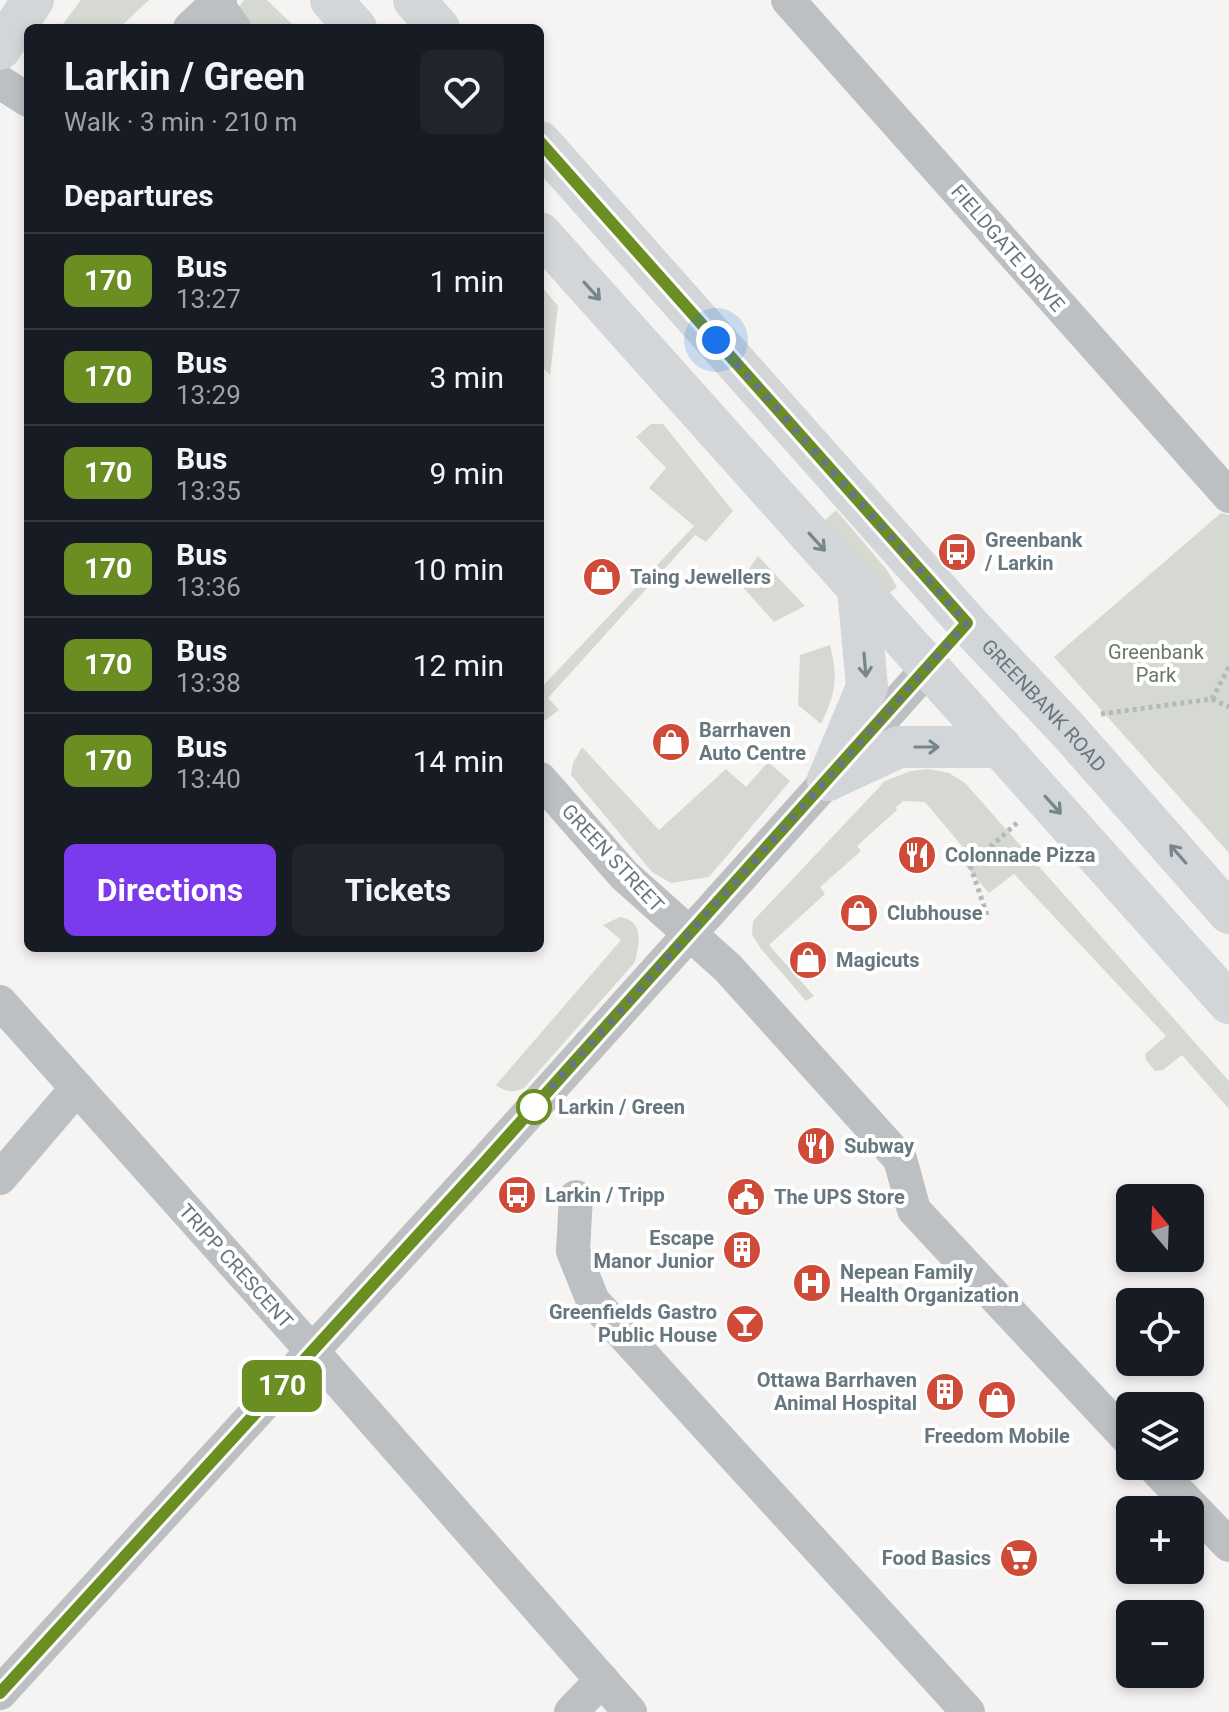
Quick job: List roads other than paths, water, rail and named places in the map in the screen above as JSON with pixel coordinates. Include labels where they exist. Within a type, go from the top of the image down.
[{"type":"main road","points":[[0,49],[33,0]]},
{"type":"main road","points":[[331,0],[352,24]]},
{"type":"main road","points":[[414,0],[435,24]]},
{"type":"main road","name":"GREENBANK ROAD","points":[[544,147],[1229,913]]},
{"type":"main road","points":[[544,237],[1229,1003]]},
{"type":"main road","points":[[828,780],[867,687],[858,588]]},
{"type":"main road","points":[[930,666],[967,623]]},
{"type":"main road","points":[[828,780],[899,747],[1001,747]]},
{"type":"street","name":"FIELDGATE DRIVE","points":[[788,0],[1229,496]]},
{"type":"street","points":[[198,24],[223,11]]},
{"type":"street","points":[[0,82],[24,97]]},
{"type":"street","points":[[0,1693],[313,1352],[930,666]]},
{"type":"street","name":"GREEN STREET","points":[[544,784],[624,875],[728,968],[900,1159],[914,1210],[1116,1426]]},
{"type":"street","name":"TRIPP CRESCENT","points":[[0,1002],[630,1712]]},
{"type":"street","points":[[0,1178],[77,1088]]},
{"type":"street","points":[[576,1197],[573,1251],[593,1301],[968,1712]]},
{"type":"street","points":[[1166,1480],[1229,1545]]},
{"type":"street","points":[[571,1712],[602,1680]]},
{"type":"place","name":"Greenbank / Larkin","points":[[957,552]]},
{"type":"place","name":"Taing Jewellers","points":[[602,577]]},
{"type":"place","name":"Barrhaven Auto Centre","points":[[671,742]]},
{"type":"place","name":"Colonnade Pizza","points":[[917,855]]},
{"type":"place","name":"Clubhouse","points":[[859,913]]},
{"type":"place","name":"Magicuts","points":[[808,960]]},
{"type":"place","name":"Larkin / Green","points":[[534,1107]]},
{"type":"place","name":"Subway","points":[[816,1146]]},
{"type":"place","name":"Larkin / Tripp","points":[[517,1195]]},
{"type":"place","name":"The UPS Store","points":[[746,1197]]},
{"type":"place","name":"Escape Manor Junior","points":[[742,1250]]},
{"type":"place","name":"Nepean Family Health Organization","points":[[812,1283]]},
{"type":"place","name":"Greenfields Gastro Public House","points":[[745,1324]]},
{"type":"place","name":"Ottawa Barrhaven Animal Hospital","points":[[945,1392]]},
{"type":"place","name":"Freedom Mobile","points":[[997,1400]]},
{"type":"place","name":"Food Basics","points":[[1019,1558]]},
{"type":"park label","name":"Greenbank Park","points":[[1156,664]]}]
